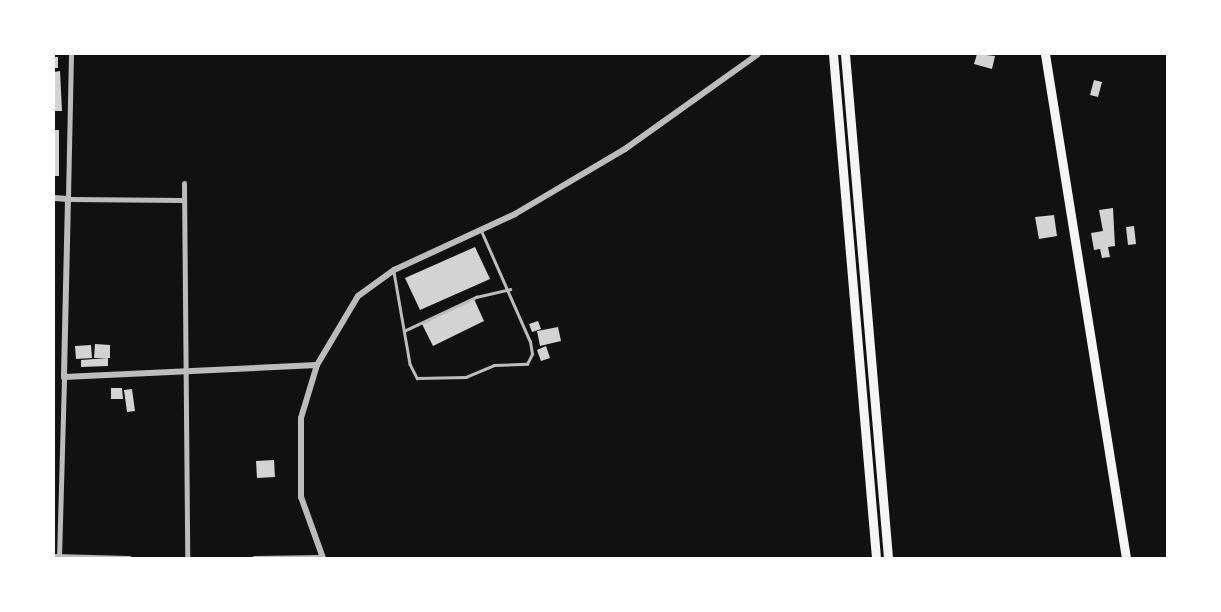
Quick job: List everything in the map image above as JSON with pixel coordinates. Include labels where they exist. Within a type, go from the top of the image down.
[{"type":"highway","points":[[833,54],[876,558]]},
{"type":"highway","points":[[845,54],[888,558]]},
{"type":"highway","points":[[1045,54],[1126,558]]},
{"type":"street","points":[[71,54],[64,377],[57,557],[129,558]]},
{"type":"street","points":[[254,558],[323,558],[301,497],[298,460],[301,418],[317,365],[358,296],[394,270],[481,231],[625,149],[758,54]]},
{"type":"street","points":[[184,183],[187,558]]},
{"type":"street","points":[[54,198],[184,200]]},
{"type":"street","points":[[64,377],[317,365]]},
{"type":"street","points":[[54,460],[61,460]]},
{"type":"lane","points":[[394,270],[413,372],[421,379],[466,377],[494,365],[527,364],[532,354],[530,342],[510,289],[481,231]]},
{"type":"lane","points":[[404,331],[476,297],[510,289]]},
{"type":"building","points":[[977,54],[995,56],[992,69],[974,64]]},
{"type":"building","points":[[54,57],[58,57],[58,68],[54,68]]},
{"type":"building","points":[[60,71],[62,111],[54,111],[54,72]]},
{"type":"building","points":[[1094,80],[1102,82],[1098,97],[1090,95]]},
{"type":"building","points":[[54,130],[59,130],[59,176],[54,176]]},
{"type":"building","points":[[1113,208],[1115,246],[1108,247],[1110,257],[1102,258],[1100,249],[1094,250],[1091,233],[1103,231],[1099,210]]},
{"type":"building","points":[[1054,215],[1057,236],[1039,239],[1035,217]]},
{"type":"building","points":[[1134,226],[1136,244],[1128,245],[1126,227]]},
{"type":"building","points":[[475,247],[490,279],[420,310],[405,278]]},
{"type":"building","points":[[474,299],[484,321],[433,346],[422,324]]},
{"type":"building","points":[[538,321],[541,329],[532,332],[529,324]]},
{"type":"building","points":[[558,327],[561,341],[540,346],[537,331]]},
{"type":"building","points":[[95,344],[110,345],[110,358],[94,358]]},
{"type":"building","points":[[91,345],[92,358],[76,359],[75,346]]},
{"type":"building","points":[[546,346],[550,358],[541,361],[537,350]]},
{"type":"building","points":[[108,358],[108,366],[81,367],[81,360]]},
{"type":"building","points":[[111,388],[122,388],[123,399],[111,399]]},
{"type":"building","points":[[132,389],[135,411],[127,412],[124,390]]},
{"type":"building","points":[[274,460],[275,477],[257,478],[256,461]]}]
